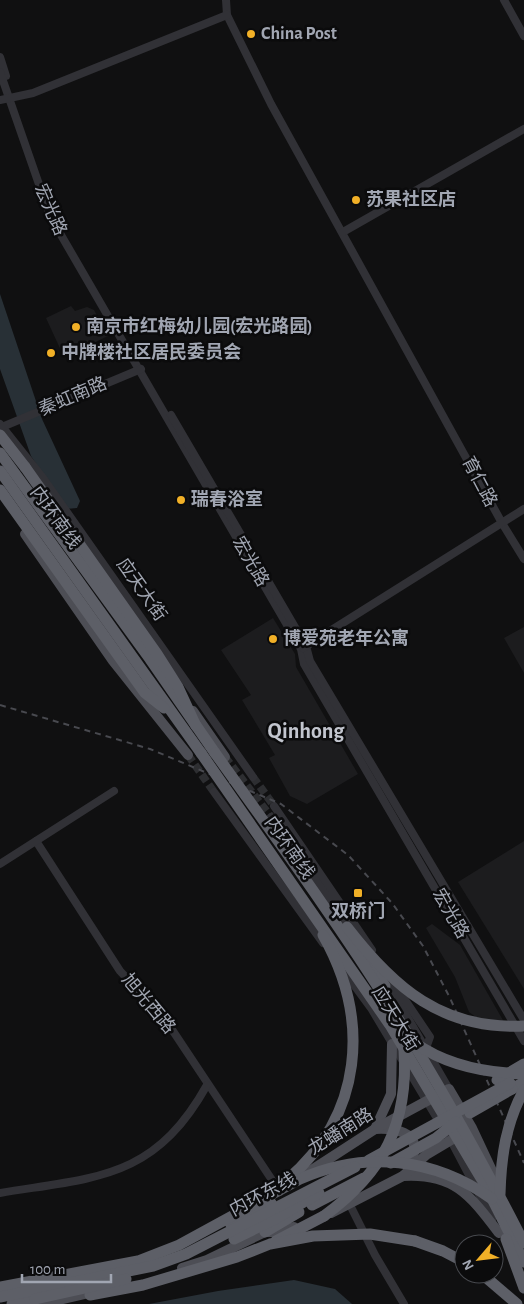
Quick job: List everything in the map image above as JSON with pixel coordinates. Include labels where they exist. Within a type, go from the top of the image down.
[{"type":"highway","points":[[2,430],[25,467],[158,654],[178,686],[196,726]]},
{"type":"highway","name":"内环南线","points":[[0,453],[150,659],[196,726],[220,755],[346,939],[391,1007],[483,1162],[524,1243]]},
{"type":"highway","name":"内环南线","points":[[0,471],[201,753],[390,1025],[485,1185],[524,1262]]},
{"type":"highway","points":[[0,490],[145,692],[177,719]]},
{"type":"highway","points":[[201,753],[215,783],[372,1005],[418,1045],[437,1056],[479,1069],[524,1074]]},
{"type":"highway","points":[[38,1302],[143,1285],[237,1257],[270,1244],[324,1216],[360,1187],[385,1152],[403,1106],[406,1070],[404,1040],[397,1012],[385,986],[244,784],[220,755]]},
{"type":"highway","points":[[342,922],[371,959],[398,985],[433,1008],[474,1022],[494,1026],[524,1026]]},
{"type":"highway","points":[[274,1196],[299,1170],[325,1138],[343,1104],[351,1073],[352,1016],[345,984],[323,936]]},
{"type":"highway","points":[[524,1064],[497,1080],[490,1098],[510,1099],[524,1090]]},
{"type":"highway","name":"内环东线","points":[[490,1098],[524,1074]]},
{"type":"highway","name":"内环东线","points":[[0,1295],[153,1266],[186,1254],[524,1082]]},
{"type":"highway","points":[[524,1090],[511,1116],[503,1147],[500,1200],[505,1233],[524,1288]]},
{"type":"highway","points":[[0,1287],[138,1261],[178,1245],[414,1128],[461,1113]]},
{"type":"highway","points":[[264,1232],[436,1138],[461,1113]]},
{"type":"highway","name":"内环东线","points":[[12,1304],[38,1302],[159,1271],[203,1255],[276,1219],[461,1113]]},
{"type":"highway","points":[[230,1223],[319,1170],[360,1163],[399,1162],[453,1175],[491,1198],[517,1222],[524,1233]]},
{"type":"highway","points":[[270,1244],[313,1236],[370,1234],[415,1241],[454,1257]]},
{"type":"highway","points":[[494,1284],[517,1304]]},
{"type":"main road","name":"应天大街","points":[[2,430],[220,755]]},
{"type":"main road","points":[[0,498],[113,661],[188,755]]},
{"type":"main road","points":[[392,1044],[391,1094],[375,1129],[392,1128],[404,1131],[411,1141],[414,1152],[403,1176]]},
{"type":"main road","name":"应天大街","points":[[449,1089],[472,1128],[524,1237]]},
{"type":"main road","name":"龙蟠南路","points":[[274,1196],[375,1129],[449,1089]]},
{"type":"main road","points":[[38,1302],[146,1280],[207,1260],[264,1232],[281,1232],[350,1205],[403,1176],[426,1155],[472,1128]]},
{"type":"main road","points":[[403,1176],[423,1175],[440,1178],[455,1186],[472,1198],[499,1233]]},
{"type":"main road","points":[[0,1295],[158,1259],[192,1244],[230,1223]]},
{"type":"street","name":"育仁路","points":[[226,0],[228,14],[271,104],[502,523],[304,648]]},
{"type":"street","points":[[504,0],[524,36]]},
{"type":"street","points":[[0,100],[33,94],[228,14]]},
{"type":"street","name":"宏光路","points":[[0,57],[11,97]]},
{"type":"street","name":"宏光路","points":[[0,72],[11,97],[53,214],[310,661],[524,1020]]},
{"type":"street","points":[[343,232],[524,129]]},
{"type":"street","name":"秦虹南路","points":[[2,430],[40,411],[141,369]]},
{"type":"street","name":"应天大街","points":[[2,430],[43,478],[253,777]]},
{"type":"street","points":[[524,509],[502,523],[524,559]]},
{"type":"street","name":"宏光路","points":[[304,648],[304,664],[524,1041]]},
{"type":"street","points":[[0,864],[114,790]]},
{"type":"street","name":"应天大街","points":[[214,792],[371,1008],[450,1140],[524,1279]]},
{"type":"street","points":[[274,806],[430,1038],[426,1048]]},
{"type":"street","name":"应天大街","points":[[271,816],[381,971],[449,1089]]},
{"type":"street","name":"旭光西路","points":[[36,841],[120,971],[163,1016],[274,1196]]},
{"type":"street","points":[[0,1193],[102,1176],[145,1157],[164,1143],[176,1130],[197,1103],[206,1085]]},
{"type":"street","points":[[350,1205],[375,1256],[404,1304]]},
{"type":"shaded area","points":[[0,294],[42,419],[80,501],[77,508],[66,509],[31,456],[0,369]]},
{"type":"shaded area","name":"南京市红梅幼儿园(宏光路园)","points":[[71,306],[75,311],[87,307],[94,310],[108,336],[64,357],[46,318]]},
{"type":"shaded area","points":[[273,618],[295,654],[296,667],[358,774],[307,804],[290,796],[269,758],[275,755],[242,700],[251,695],[221,650]]},
{"type":"shaded area","points":[[524,627],[524,673],[504,638]]},
{"type":"shaded area","points":[[524,841],[524,989],[458,882]]},
{"type":"shaded area","points":[[432,924],[460,945],[504,1022],[480,1020],[469,1012],[455,977],[426,928]]},
{"type":"shaded area","points":[[294,1280],[335,1289],[352,1304],[149,1304],[218,1291]]},
{"type":"tunnel","points":[[188,755],[214,792]]},
{"type":"tunnel","points":[[225,757],[271,817]]},
{"type":"tunnel","points":[[253,777],[274,806]]},
{"type":"railway","points":[[0,705],[150,749],[281,804],[348,855],[392,903],[423,946],[450,998],[524,1163]]},
{"type":"place","name":"China Post","points":[[251,34]]},
{"type":"place","name":"苏果社区店","points":[[356,200]]},
{"type":"place","name":"南京市红梅幼儿园(宏光路园)","points":[[76,327]]},
{"type":"place","name":"中牌楼社区居民委员会","points":[[51,353]]},
{"type":"place","name":"瑞春浴室","points":[[181,500]]},
{"type":"place","name":"博爱苑老年公寓","points":[[273,639]]},
{"type":"place","name":"双桥门","points":[[358,893]]},
{"type":"district","name":"Qinhong","points":[[306,731]]}]
